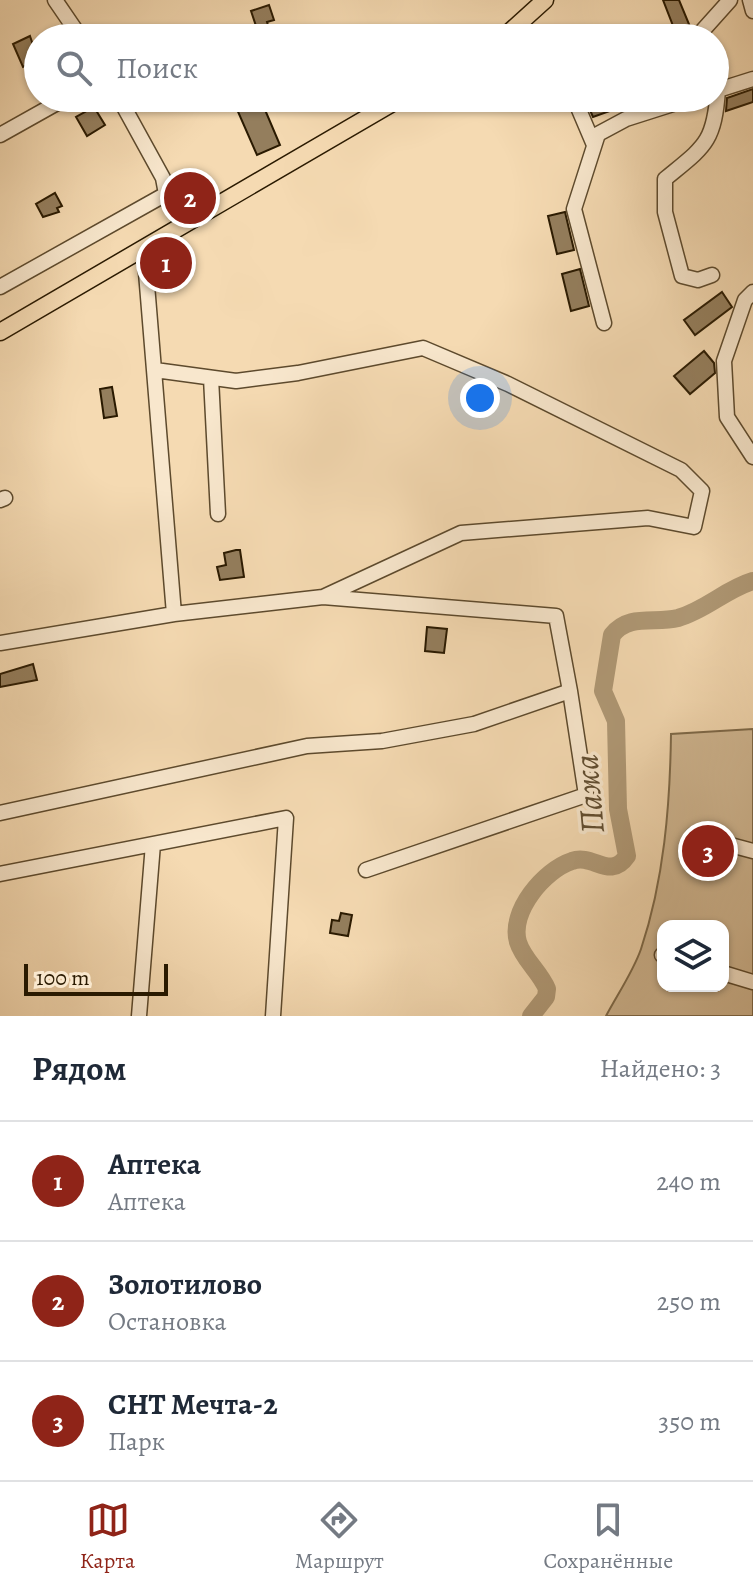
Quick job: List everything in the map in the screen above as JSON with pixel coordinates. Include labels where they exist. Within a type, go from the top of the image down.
[{"type":"main road","points":[[518,24],[545,0]]},
{"type":"main road","points":[[0,332],[377,112]]},
{"type":"street","points":[[55,0],[71,24]]},
{"type":"street","points":[[709,24],[730,0]]},
{"type":"street","points":[[750,0],[753,11]]},
{"type":"street","points":[[729,86],[753,79]]},
{"type":"street","points":[[0,135],[41,112]]},
{"type":"street","points":[[0,287],[166,194],[163,178],[127,112]]},
{"type":"street","points":[[580,112],[594,145]]},
{"type":"street","points":[[604,323],[574,209],[598,134],[626,119],[648,112]]},
{"type":"street","points":[[712,275],[698,280],[682,276],[665,212],[665,179],[705,145],[715,124],[716,112]]},
{"type":"street","points":[[144,248],[174,614]]},
{"type":"street","points":[[753,292],[745,300],[724,361],[727,417],[753,457]]},
{"type":"street","points":[[155,370],[236,381],[298,373],[423,348],[508,384],[681,470],[702,491],[694,527],[648,518],[461,533],[323,597]]},
{"type":"street","points":[[211,378],[218,514]]},
{"type":"street","points":[[0,643],[174,614],[323,597],[556,616],[586,795],[366,870]]},
{"type":"street","points":[[0,813],[307,746],[382,741],[474,724],[570,691]]},
{"type":"street","points":[[0,874],[286,818],[273,1016]]},
{"type":"street","points":[[693,835],[753,851]]},
{"type":"street","points":[[139,1016],[153,844]]},
{"type":"street","points":[[729,975],[753,982]]},
{"type":"shaded area","points":[[753,729],[753,1016],[606,1016],[638,958],[649,923],[660,870],[671,734]]},
{"type":"building","points":[[663,0],[679,0],[689,24],[672,24]]},
{"type":"building","points":[[269,5],[274,20],[268,24],[255,24],[251,11]]},
{"type":"building","points":[[24,39],[23,67],[13,44]]},
{"type":"building","points":[[753,89],[753,102],[729,110],[729,97]]},
{"type":"building","points":[[85,112],[97,112],[105,125],[87,136],[76,117]]},
{"type":"building","points":[[238,112],[266,112],[280,145],[257,155]]},
{"type":"building","points":[[591,112],[607,112],[593,117]]},
{"type":"building","points":[[55,193],[62,206],[57,208],[59,212],[43,217],[36,204]]},
{"type":"building","points":[[565,212],[574,250],[557,254],[548,216]]},
{"type":"building","points":[[580,269],[589,306],[571,311],[562,274]]},
{"type":"building","points":[[722,292],[732,307],[695,335],[684,320]]},
{"type":"building","points":[[704,351],[714,363],[715,373],[690,394],[674,376]]},
{"type":"building","points":[[112,387],[117,416],[104,418],[100,389]]},
{"type":"building","points":[[240,550],[244,577],[220,580],[217,567],[226,565],[224,553]]},
{"type":"building","points":[[427,627],[447,629],[444,653],[425,651]]},
{"type":"building","points":[[33,664],[37,680],[0,687],[0,674]]},
{"type":"building","points":[[341,913],[352,915],[348,936],[330,933],[332,920],[339,921]]},
{"type":"waterway","name":"Пажа","points":[[531,1016],[546,997],[547,989],[518,942],[519,918],[531,894],[550,873],[572,861],[587,860],[614,866],[627,856],[618,809],[616,721],[603,691],[612,635],[626,624],[678,618],[753,581]]},
{"type":"place","name":"Золотилово","points":[[190,198]]},
{"type":"place","name":"Аптека","points":[[166,263]]},
{"type":"place","name":"СНТ Мечта-2","points":[[708,851]]}]
